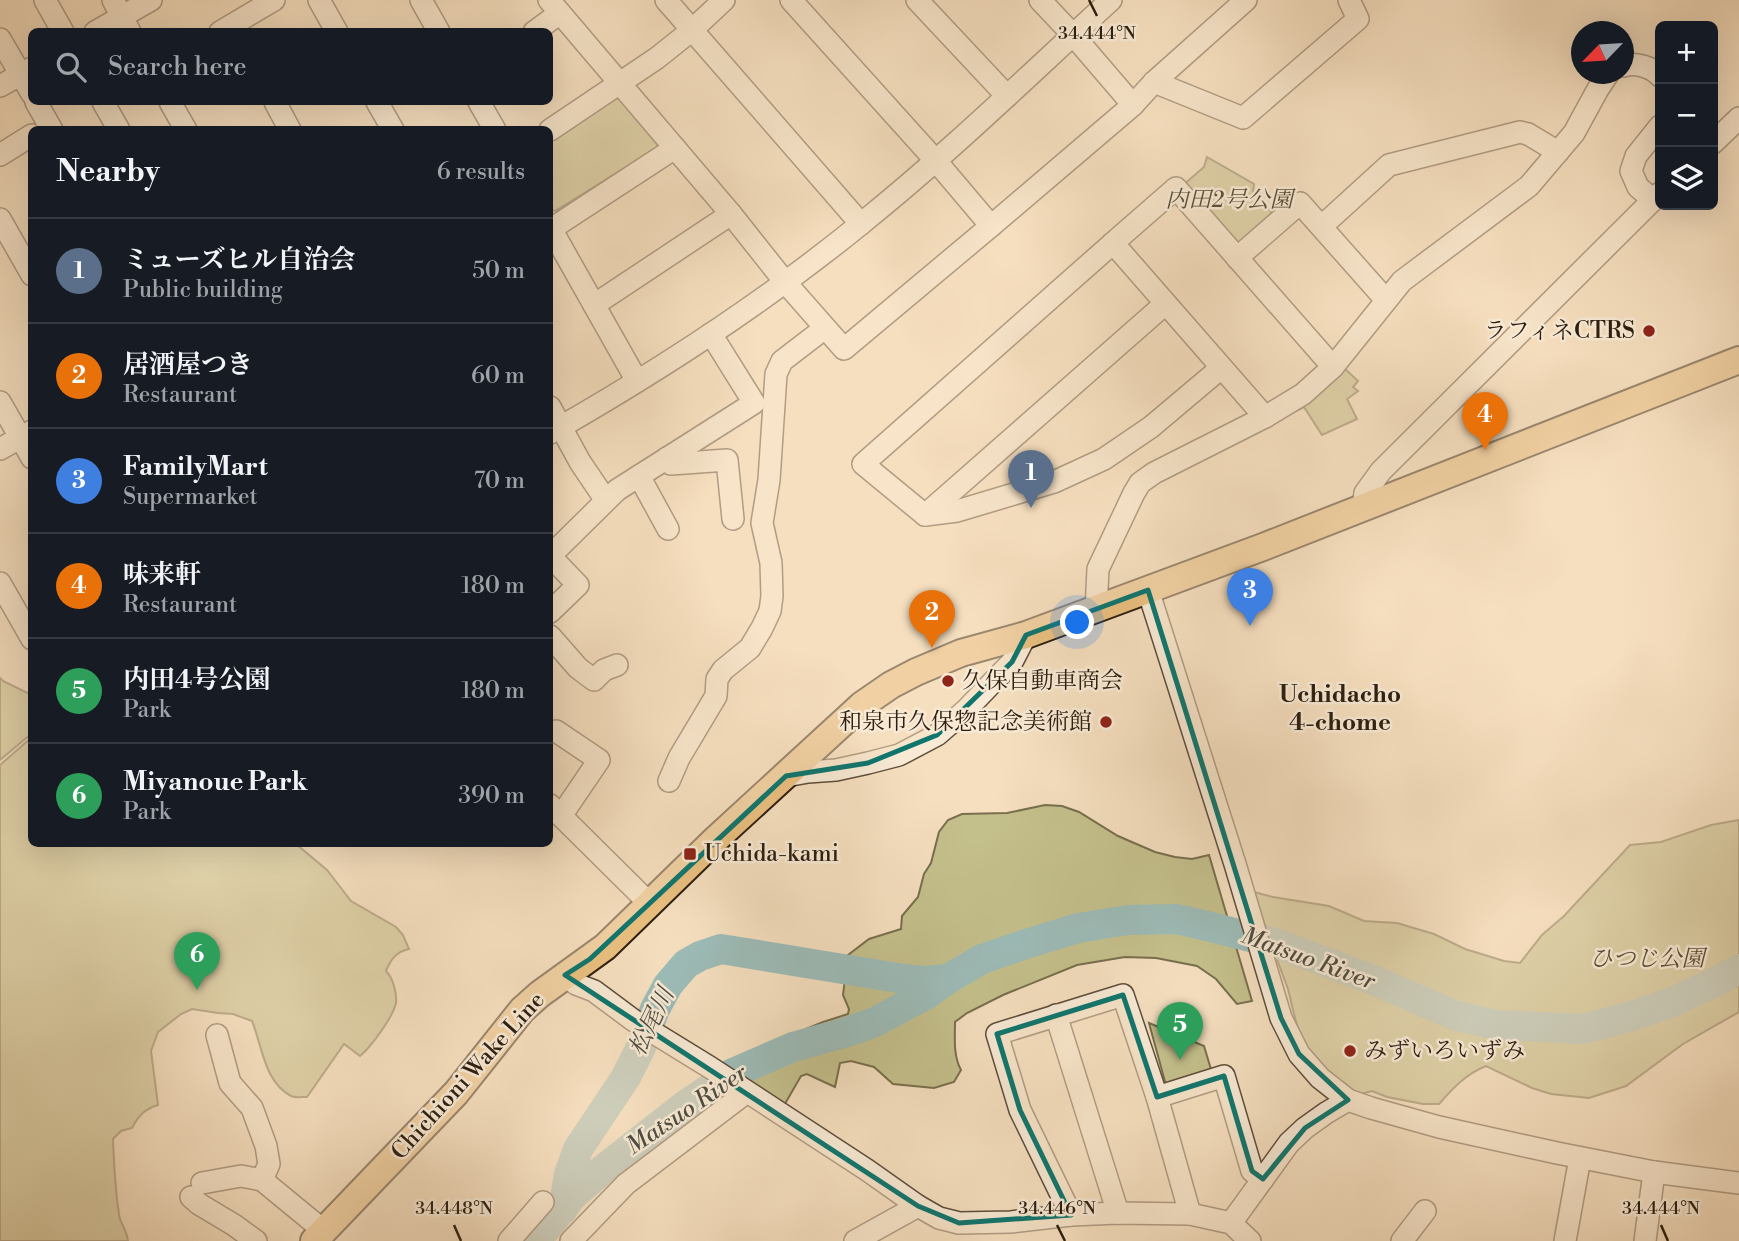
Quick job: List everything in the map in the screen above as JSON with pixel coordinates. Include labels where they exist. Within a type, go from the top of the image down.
[{"type":"main road","name":"Chichioni Wake Line","points":[[319,1236],[456,1093],[522,1010],[605,947],[649,902],[862,705],[891,685],[916,671],[961,653],[1026,635],[1096,610],[1363,509],[1738,360]]},
{"type":"street","points":[[45,0],[61,28]]},
{"type":"street","points":[[102,28],[151,0]]},
{"type":"street","points":[[232,28],[274,0]]},
{"type":"street","points":[[319,0],[335,28]]},
{"type":"street","points":[[421,0],[437,28]]},
{"type":"street","points":[[666,0],[861,224]]},
{"type":"street","points":[[553,128],[657,58],[724,0]]},
{"type":"street","points":[[790,0],[991,226]]},
{"type":"street","points":[[918,0],[1007,96]]},
{"type":"street","points":[[1040,0],[1133,105]]},
{"type":"street","points":[[605,499],[555,430],[712,334],[861,224],[936,161],[1111,0]]},
{"type":"street","points":[[537,28],[555,6],[844,349],[1133,105],[1154,82],[1246,0]]},
{"type":"street","points":[[1154,82],[1243,118],[1358,19],[1349,0]]},
{"type":"street","points":[[0,39],[26,71],[0,86]]},
{"type":"street","points":[[1634,65],[1655,70]]},
{"type":"street","points":[[1096,610],[1098,569],[1140,483],[1153,473],[1265,417],[1303,394],[1333,367],[1402,281],[1529,186],[1574,133],[1601,84]]},
{"type":"street","points":[[37,105],[42,126]]},
{"type":"street","points":[[105,105],[117,126]]},
{"type":"street","points":[[172,105],[184,126]]},
{"type":"street","points":[[277,105],[288,126]]},
{"type":"street","points":[[379,105],[391,126]]},
{"type":"street","points":[[481,105],[493,126]]},
{"type":"street","points":[[1718,138],[1739,118]]},
{"type":"street","points":[[1321,226],[1389,165],[1520,132],[1558,152]]},
{"type":"street","points":[[1655,133],[1636,156],[1631,171],[1638,187],[1655,196]]},
{"type":"street","points":[[0,155],[28,139]]},
{"type":"street","points":[[553,226],[675,148]]},
{"type":"street","points":[[1221,368],[1151,427],[1104,459],[1054,482],[957,511],[925,515],[863,464],[1175,188],[1333,367]]},
{"type":"street","points":[[1363,509],[1365,493],[1381,471],[1655,199]]},
{"type":"street","points":[[1237,258],[1300,203],[1386,300]]},
{"type":"street","points":[[594,305],[731,214]]},
{"type":"street","points":[[0,219],[28,268]]},
{"type":"street","points":[[553,233],[637,381]]},
{"type":"street","points":[[1113,243],[1265,417]]},
{"type":"street","points":[[925,515],[1165,304]]},
{"type":"street","points":[[670,781],[679,758],[716,696],[718,679],[723,670],[750,648],[770,611],[771,563],[762,523],[769,480],[776,374],[782,361],[825,328]]},
{"type":"street","points":[[553,553],[617,490],[754,403],[712,334]]},
{"type":"street","points":[[0,402],[26,434],[0,449]]},
{"type":"street","points":[[667,458],[671,464],[727,460],[737,483],[733,519]]},
{"type":"street","points":[[639,476],[668,528]]},
{"type":"street","points":[[553,559],[578,585],[553,609]]},
{"type":"street","points":[[0,583],[28,632]]},
{"type":"street","points":[[1148,590],[1281,1018],[1299,1054],[1320,1077],[1348,1100],[1439,1127],[1654,1172],[1739,1183]]},
{"type":"street","points":[[786,776],[836,770],[899,755],[937,735],[966,710],[1012,662],[1026,635]]},
{"type":"street","points":[[553,639],[578,668],[594,680],[604,670],[617,665]]},
{"type":"street","points":[[556,731],[606,764],[555,810],[649,902]]},
{"type":"street","points":[[565,975],[576,984],[594,991],[633,1020],[939,1218],[959,1223],[1011,1222],[1118,1213],[1190,1214],[1231,1223],[1250,1241]]},
{"type":"street","points":[[1071,1215],[1020,1110],[997,1034],[1124,995],[1157,1097],[1190,1214]]},
{"type":"street","points":[[1056,1015],[1118,1213]]},
{"type":"street","points":[[217,1035],[230,1083],[252,1108],[267,1146],[269,1164],[262,1180]]},
{"type":"street","points":[[1157,1097],[1224,1076],[1252,1171],[1263,1179]]},
{"type":"street","points":[[571,1241],[626,1184],[743,1090]]},
{"type":"street","points":[[1231,1223],[1289,1143],[1305,1128],[1348,1100]]},
{"type":"street","points":[[1565,1241],[1580,1158]]},
{"type":"street","points":[[1645,1241],[1654,1172]]},
{"type":"street","points":[[256,1241],[199,1205],[197,1190],[241,1176],[262,1180],[319,1236]]},
{"type":"street","points":[[509,1241],[542,1202]]},
{"type":"street","points":[[855,1241],[918,1206]]},
{"type":"street","points":[[1402,1241],[1424,1222]]},
{"type":"highlighted area","points":[[1148,590],[1281,1018],[1299,1054],[1348,1100],[1305,1128],[1263,1179],[1252,1171],[1224,1076],[1157,1097],[1123,995],[997,1034],[1020,1110],[1071,1215],[959,1223],[918,1206],[565,975],[590,959],[786,776],[868,763],[937,735],[1012,662],[1026,635]]},
{"type":"green space","points":[[614,95],[621,98],[658,142],[657,148],[555,211],[553,137]]},
{"type":"green space","name":"内田2号公園","points":[[1207,157],[1254,184],[1253,192],[1274,215],[1241,244],[1234,243],[1182,186],[1204,167]]},
{"type":"green space","points":[[1343,367],[1358,381],[1353,387],[1358,391],[1347,399],[1357,419],[1322,435],[1304,407],[1296,411],[1294,408]]},
{"type":"green space","points":[[0,678],[28,693],[28,737],[0,760]]},
{"type":"green space","points":[[28,741],[28,847],[300,847],[327,870],[351,901],[396,927],[409,949],[394,957],[386,971],[394,986],[396,1003],[381,1031],[360,1056],[344,1044],[307,1097],[291,1096],[275,1082],[265,1062],[252,1021],[233,1014],[192,1009],[158,1032],[151,1051],[158,1105],[140,1116],[132,1128],[121,1131],[113,1139],[119,1214],[128,1241],[0,1241],[0,765]]},
{"type":"green space","points":[[1045,805],[1062,806],[1079,812],[1118,836],[1155,852],[1192,859],[1209,855],[1252,1001],[1237,1004],[1216,979],[1197,966],[1156,958],[1125,957],[1077,965],[967,1013],[955,1022],[956,1053],[961,1070],[954,1082],[934,1088],[893,1084],[874,1067],[851,1061],[840,1063],[835,1087],[807,1074],[801,1076],[782,1109],[711,1068],[848,1014],[849,1009],[843,995],[848,955],[869,939],[901,929],[902,916],[918,897],[939,832],[948,820],[962,814],[1007,813]]},
{"type":"green space","name":"ひつじ公園","points":[[1739,820],[1739,1012],[1683,1044],[1626,1086],[1589,1098],[1551,1094],[1486,1066],[1466,1077],[1439,1104],[1423,1104],[1387,1097],[1372,1091],[1357,1095],[1325,1069],[1301,1036],[1288,989],[1254,892],[1329,906],[1364,921],[1397,923],[1434,934],[1465,949],[1520,963],[1542,935],[1564,916],[1630,845],[1661,842],[1711,825]]},
{"type":"green space","points":[[1149,1023],[1204,1046],[1213,1076],[1167,1089]]},
{"type":"waterway","name":"Matsuo River","points":[[536,1241],[573,1195],[601,1171],[684,1106],[733,1073],[793,1047],[875,1022],[927,994],[982,959],[1078,928],[1128,920],[1176,919],[1207,926],[1278,944],[1378,982],[1454,1015],[1496,1025],[1583,1029],[1670,1003],[1739,969]]},
{"type":"waterway","name":"松尾川","points":[[563,1209],[569,1174],[578,1149],[626,1077],[655,1009],[668,985],[686,964],[721,949],[904,979],[948,979]]},
{"type":"place","name":"ラフィネCTRS","points":[[1649,331]]},
{"type":"place","name":"味来軒","points":[[1485,450]]},
{"type":"place","name":"ミューズヒル自治会","points":[[1031,508]]},
{"type":"place","name":"FamilyMart","points":[[1250,626]]},
{"type":"place","name":"居酒屋つき","points":[[932,648]]},
{"type":"place","name":"久保自動車商会","points":[[948,681]]},
{"type":"place","name":"和泉市久保惣記念美術館","points":[[1106,722]]},
{"type":"place","name":"Uchida-kami","points":[[690,854]]},
{"type":"place","name":"Miyanoue Park","points":[[197,990]]},
{"type":"place","name":"みずいろいずみ","points":[[1350,1051]]},
{"type":"place","name":"内田4号公園","points":[[1180,1060]]},
{"type":"district","name":"Uchidacho 4-chome","points":[[1340,709]]}]
